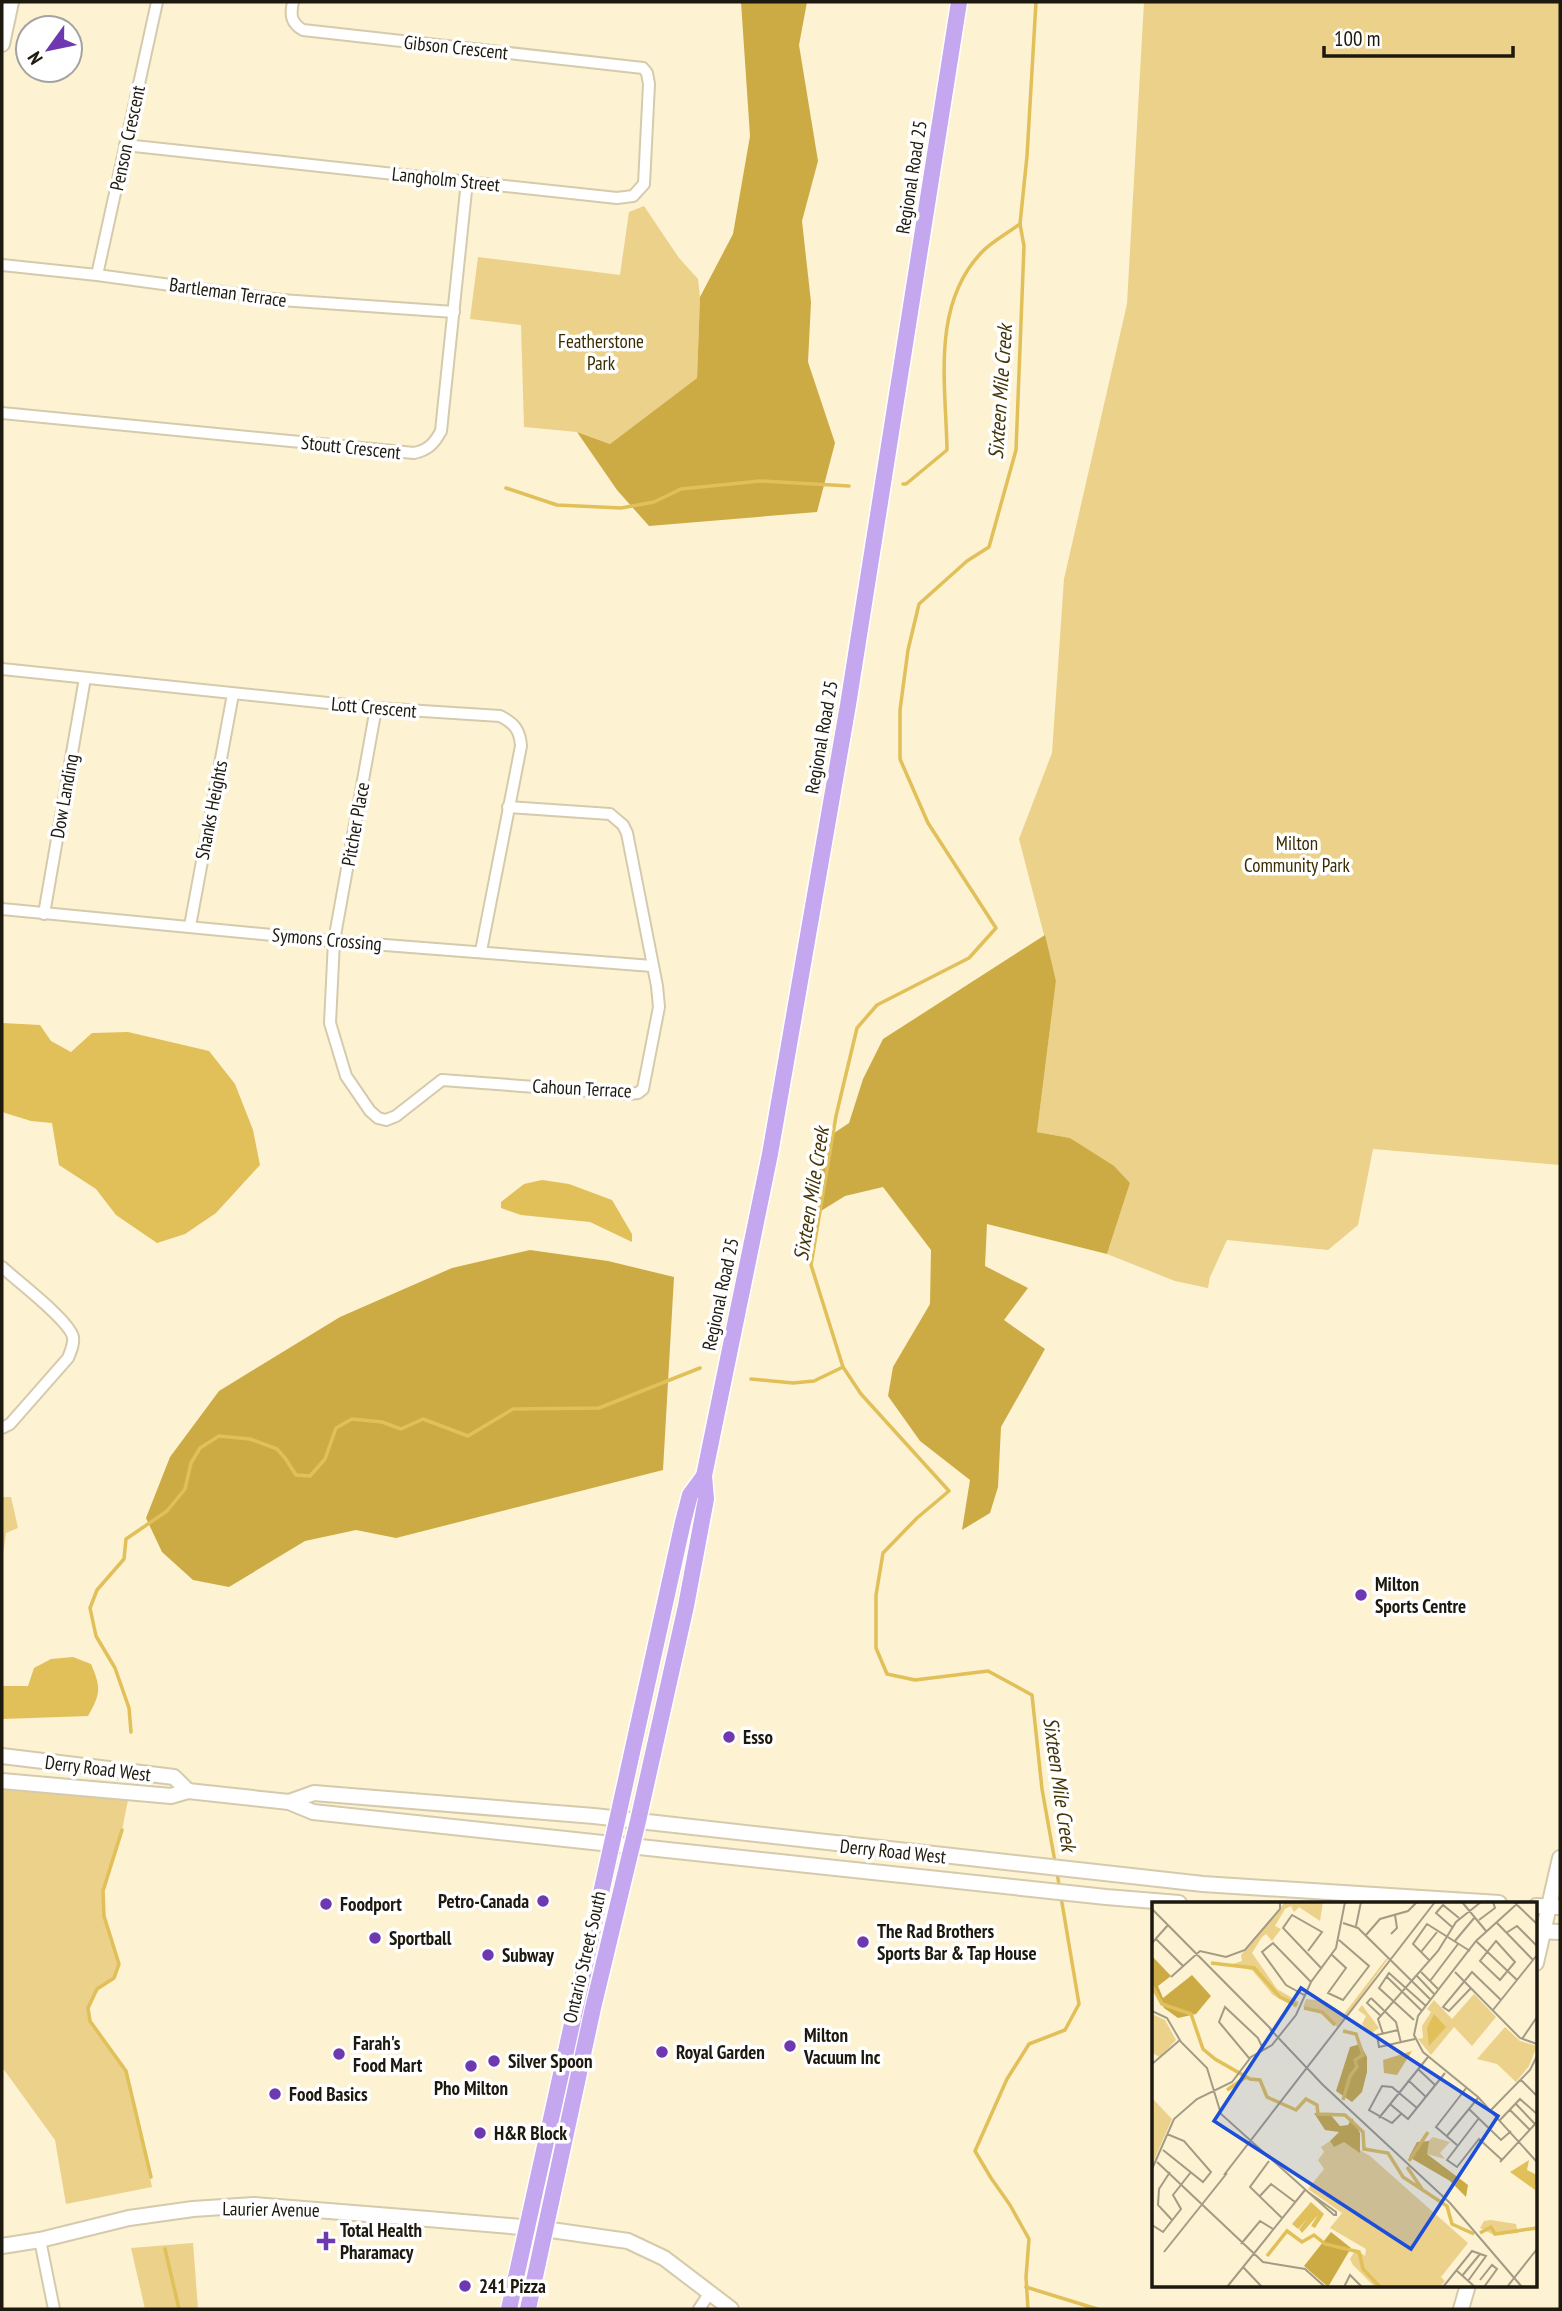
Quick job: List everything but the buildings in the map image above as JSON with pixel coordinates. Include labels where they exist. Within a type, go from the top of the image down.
[{"type":"main road","points":[[2,44],[11,2]]},
{"type":"main road","name":"Regional Road 25","points":[[638,1821],[686,1606],[706,1499],[704,1476],[771,1154],[838,765],[960,2]]},
{"type":"main road","name":"Regional Road 25","points":[[610,1844],[683,1522],[690,1495],[704,1476]]},
{"type":"main road","name":"Derry Road West","points":[[2,1756],[174,1777],[188,1791]]},
{"type":"main road","name":"Derry Road West","points":[[2,1781],[171,1796],[188,1791],[289,1801],[313,1812],[1168,1902]]},
{"type":"main road","name":"Derry Road West","points":[[289,1801],[314,1793],[616,1818],[1203,1884],[1483,1902]]},
{"type":"main road","name":"Ontario Street South","points":[[528,2309],[603,1964],[638,1821]]},
{"type":"main road","name":"Ontario Street South","points":[[509,2309],[610,1844]]},
{"type":"main road","points":[[1560,1858],[1549,1906],[1539,1931],[1560,1932]]},
{"type":"main road","name":"Laurier Avenue","points":[[2,2246],[40,2240],[129,2218],[193,2209],[254,2205],[544,2229],[628,2241],[664,2258],[731,2309]]},
{"type":"main road","points":[[1461,2309],[1468,2286]]},
{"type":"street","name":"Penson Crescent","points":[[97,275],[157,2]]},
{"type":"street","name":"Gibson Crescent","points":[[293,2],[291,17],[295,26],[315,32],[643,68]]},
{"type":"street","name":"Langholm Street","points":[[125,145],[617,198],[633,196],[644,184],[645,175],[649,84],[648,73],[643,68]]},
{"type":"street","name":"Stoutt Crescent","points":[[2,413],[414,453],[423,451],[436,441],[441,431],[467,181]]},
{"type":"street","name":"Bartleman Terrace","points":[[2,265],[281,300],[454,312]]},
{"type":"street","name":"Lott Crescent","points":[[2,669],[376,708],[500,716],[510,721],[520,736],[521,746],[481,951]]},
{"type":"street","name":"Dow Landing","points":[[44,914],[85,678]]},
{"type":"street","name":"Shanks Heights","points":[[190,926],[233,694]]},
{"type":"street","name":"Pitcher Place","points":[[334,941],[376,708]]},
{"type":"street","name":"Cahoun Terrace","points":[[334,941],[330,1023],[346,1076],[370,1111],[378,1118],[386,1120],[396,1116],[442,1080],[638,1093],[643,1089],[646,1078],[659,1007],[627,833],[610,814],[508,807]]},
{"type":"street","name":"Symons Crossing","points":[[2,909],[334,941],[652,966]]},
{"type":"street","points":[[2,1267],[61,1319],[73,1336],[68,1358],[10,1424],[2,1428]]},
{"type":"street","points":[[40,2240],[54,2309]]},
{"type":"street","points":[[699,2309],[709,2294]]},
{"type":"green space","name":"Milton Community Park","points":[[1144,2],[1560,2],[1560,1165],[1373,1149],[1358,1225],[1328,1250],[1227,1240],[1210,1277],[1208,1288],[1175,1281],[1107,1254],[1130,1183],[1070,1138],[1037,1132],[1056,981],[1019,839],[1052,753],[1064,579],[1127,304]]},
{"type":"green space","name":"Featherstone Park","points":[[644,206],[679,258],[698,279],[700,297],[697,378],[610,444],[577,432],[524,427],[521,325],[470,319],[478,257],[620,275],[629,212]]},
{"type":"green space","points":[[2,1497],[11,1497],[18,1528],[6,1533],[2,1561]]},
{"type":"green space","points":[[2,1777],[130,1790],[122,1830],[103,1891],[104,1916],[119,1964],[114,1978],[97,1990],[88,2008],[90,2021],[126,2071],[152,2187],[66,2204],[55,2140],[2,2067]]},
{"type":"green space","points":[[193,2243],[198,2309],[145,2309],[131,2248]]},
{"type":"shaded area","points":[[741,2],[807,2],[799,45],[818,161],[802,221],[811,302],[808,362],[835,443],[817,512],[649,526],[617,490],[577,432],[610,444],[697,378],[700,297],[733,234],[750,136]]},
{"type":"shaded area","points":[[1045,935],[1056,981],[1037,1132],[1070,1138],[1114,1166],[1130,1183],[1107,1254],[987,1224],[985,1266],[1028,1288],[1004,1320],[1045,1349],[1001,1427],[998,1487],[990,1513],[962,1530],[970,1480],[920,1441],[888,1396],[893,1367],[930,1304],[931,1250],[883,1187],[845,1196],[816,1214],[807,1192],[819,1143],[849,1123],[863,1079],[883,1039]]},
{"type":"shaded area","points":[[2,1023],[40,1025],[51,1041],[71,1052],[92,1033],[128,1032],[209,1051],[235,1084],[253,1130],[260,1165],[216,1213],[185,1234],[157,1243],[116,1215],[96,1189],[59,1165],[52,1123],[31,1121],[2,1112]]},
{"type":"shaded area","points":[[542,1180],[569,1184],[612,1200],[632,1234],[632,1242],[590,1222],[521,1215],[501,1208],[501,1202],[524,1184]]},
{"type":"shaded area","points":[[530,1250],[608,1261],[674,1277],[663,1470],[396,1538],[356,1530],[305,1541],[229,1587],[193,1580],[162,1552],[146,1518],[170,1457],[219,1391],[340,1317],[452,1268]]},
{"type":"shaded area","points":[[73,1657],[91,1664],[97,1679],[97,1696],[88,1716],[2,1719],[2,1686],[28,1686],[34,1668],[51,1659]]},
{"type":"waterway","name":"Sixteen Mile Creek","points":[[1036,2],[1020,224],[1024,246],[1016,450],[989,547],[967,561],[919,604],[908,650],[900,710],[900,759],[928,823],[996,928],[969,958],[877,1005],[857,1028],[836,1116],[811,1265],[843,1367],[861,1394],[949,1491],[917,1518],[883,1553],[876,1595],[876,1648],[887,1674],[915,1680],[988,1671],[1032,1695],[1042,1789],[1055,1862]]},
{"type":"waterway","points":[[903,484],[947,450],[945,347],[954,297],[965,274],[981,253],[1020,224]]},
{"type":"waterway","points":[[506,488],[557,505],[621,508],[654,502],[681,489],[760,481],[849,486]]},
{"type":"waterway","points":[[751,1379],[793,1383],[814,1381],[843,1367]]},
{"type":"waterway","points":[[131,1732],[129,1708],[115,1668],[96,1636],[90,1608],[97,1590],[124,1559],[126,1539],[167,1511],[185,1489],[191,1463],[200,1448],[219,1436],[250,1439],[277,1449],[296,1475],[310,1476],[325,1459],[336,1428],[352,1419],[382,1422],[401,1429],[423,1419],[468,1436],[513,1409],[599,1408],[700,1368]]},
{"type":"waterway","points":[[122,1830],[103,1891],[104,1916],[119,1964],[114,1978],[97,1989],[88,2008],[90,2021],[126,2071],[151,2177]]},
{"type":"waterway","name":"Sixteen Mile Creek","points":[[1057,1873],[1060,1890]]},
{"type":"waterway","name":"Sixteen Mile Creek","points":[[1028,2309],[1026,2277],[1029,2239],[975,2151],[1007,2079],[1029,2044],[1065,2030],[1079,2004],[1061,1897]]},
{"type":"waterway","points":[[165,2249],[179,2309]]},
{"type":"waterway","points":[[1026,2287],[1097,2309]]},
{"type":"place","name":"Milton Sports Centre","points":[[1361,1595]]},
{"type":"place","name":"Esso","points":[[729,1737]]},
{"type":"place","name":"Petro-Canada","points":[[543,1901]]},
{"type":"place","name":"Foodport","points":[[326,1904]]},
{"type":"place","name":"Sportball","points":[[375,1938]]},
{"type":"place","name":"The Rad Brothers Sports Bar & Tap House","points":[[863,1942]]},
{"type":"place","name":"Subway","points":[[488,1955]]},
{"type":"place","name":"Milton Vacuum Inc","points":[[790,2046]]},
{"type":"place","name":"Royal Garden","points":[[662,2052]]},
{"type":"place","name":"Farah's Food Mart","points":[[339,2054]]},
{"type":"place","name":"Silver Spoon","points":[[494,2061]]},
{"type":"place","name":"Pho Milton","points":[[471,2066]]},
{"type":"place","name":"Food Basics","points":[[275,2094]]},
{"type":"place","name":"H&R Block","points":[[480,2133]]},
{"type":"place","name":"Total Health Pharamacy","points":[[326,2241]]},
{"type":"place","name":"241 Pizza","points":[[465,2286]]}]
